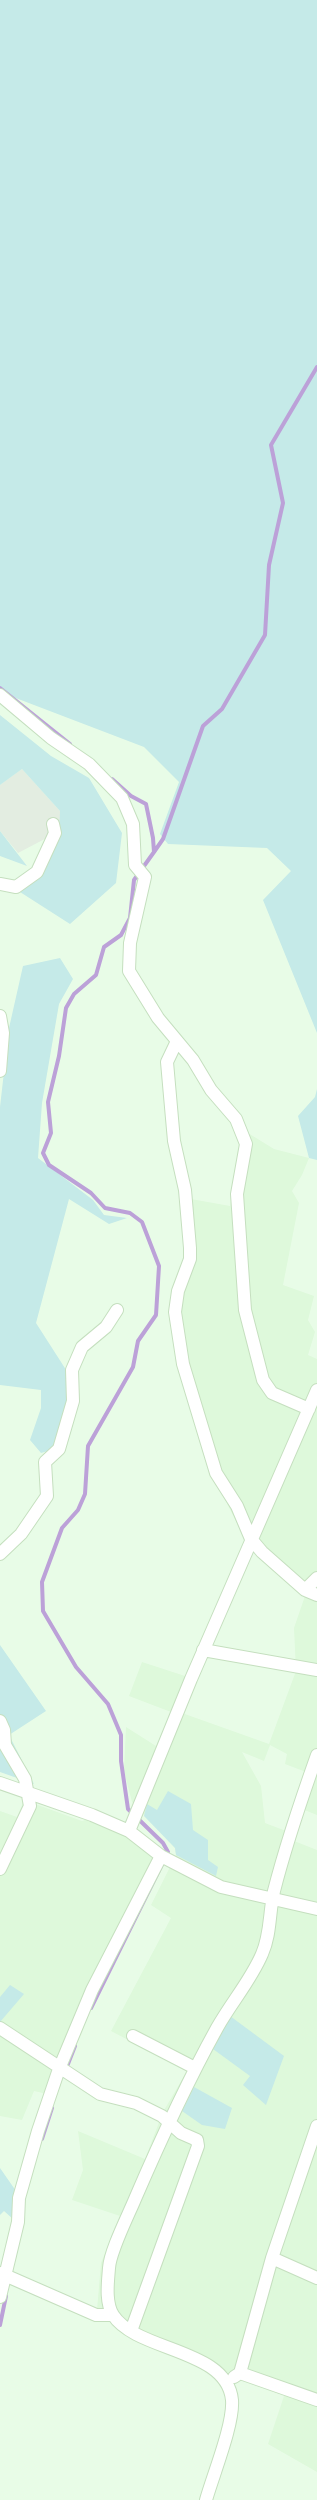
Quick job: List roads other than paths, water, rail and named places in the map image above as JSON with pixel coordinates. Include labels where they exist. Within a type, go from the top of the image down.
[{"type":"street","points":[[0,695],[51,738],[89,764],[122,798],[133,824],[135,865],[145,877],[130,943],[129,971],[158,1018],[193,1060],[211,1090],[236,1119],[246,1144],[237,1194],[245,1310],[263,1380],[272,1393],[308,1409]]},
{"type":"street","points":[[0,884],[16,886],[36,872],[55,833],[53,824]]},
{"type":"street","points":[[0,1016],[3,1033],[0,1071]]},
{"type":"street","points":[[177,1041],[167,1062],[174,1141],[185,1190],[190,1248],[190,1259],[178,1291],[175,1312],[183,1364],[216,1473],[237,1506],[251,1539],[262,1552],[305,1590],[317,1596]]},
{"type":"street","points":[[0,1554],[21,1534],[47,1496],[45,1462],[59,1449],[73,1401],[72,1370],[82,1347],[106,1327],[117,1310]]},
{"type":"street","points":[[131,1827],[251,1539],[317,1390]]},
{"type":"street","points":[[305,1590],[317,1578]]},
{"type":"street","points":[[204,1650],[317,1670]]},
{"type":"street","points":[[0,1721],[4,1730],[2,1748],[25,1779],[30,1806],[0,1869]]},
{"type":"street","points":[[206,2500],[228,2427],[232,2400],[226,2382],[208,2365],[130,2330],[113,2315],[108,2295],[109,2264],[168,2122],[222,2018],[262,1956],[267,1943],[272,1899],[287,1838],[317,1755]]},
{"type":"street","points":[[0,1783],[28,1794],[131,1827],[161,1856],[220,1888],[317,1909]]},
{"type":"street","points":[[0,2297],[3,2274],[18,2222],[19,2198],[38,2131],[59,2068],[92,1990],[161,1856]]},
{"type":"street","points":[[0,2028],[100,2094],[136,2102],[162,2116],[168,2122],[197,2140],[198,2146],[130,2330]]},
{"type":"street","points":[[133,2036],[195,2068]]},
{"type":"street","points":[[226,2382],[240,2373],[272,2258],[317,2126]]},
{"type":"street","points":[[272,2258],[317,2278]]},
{"type":"street","points":[[3,2274],[96,2315],[113,2315]]},
{"type":"street","points":[[240,2373],[317,2400]]},
{"type":"waterway","points":[[154,852],[163,839],[203,726],[222,709],[265,635],[269,565],[283,503],[271,445],[317,367]]},
{"type":"waterway","points":[[0,688],[70,744]]},
{"type":"waterway","points":[[91,2008],[168,1852],[163,1843],[128,1809],[121,1761],[121,1735],[108,1704],[76,1667],[43,1611],[42,1582],[62,1528],[78,1510],[85,1494],[88,1446],[133,1367],[138,1341],[156,1315],[159,1266],[142,1222],[130,1213],[105,1208],[91,1193],[49,1165],[43,1153],[51,1133],[48,1102],[59,1056],[66,1008],[74,994],[96,975],[104,947],[121,935],[130,918],[134,880],[154,852],[153,838],[146,804],[131,796],[112,779]]},
{"type":"waterway","points":[[66,2069],[75,2046]]},
{"type":"waterway","points":[[42,2139],[52,2108]]},
{"type":"waterway","points":[[0,2325],[6,2296]]}]
